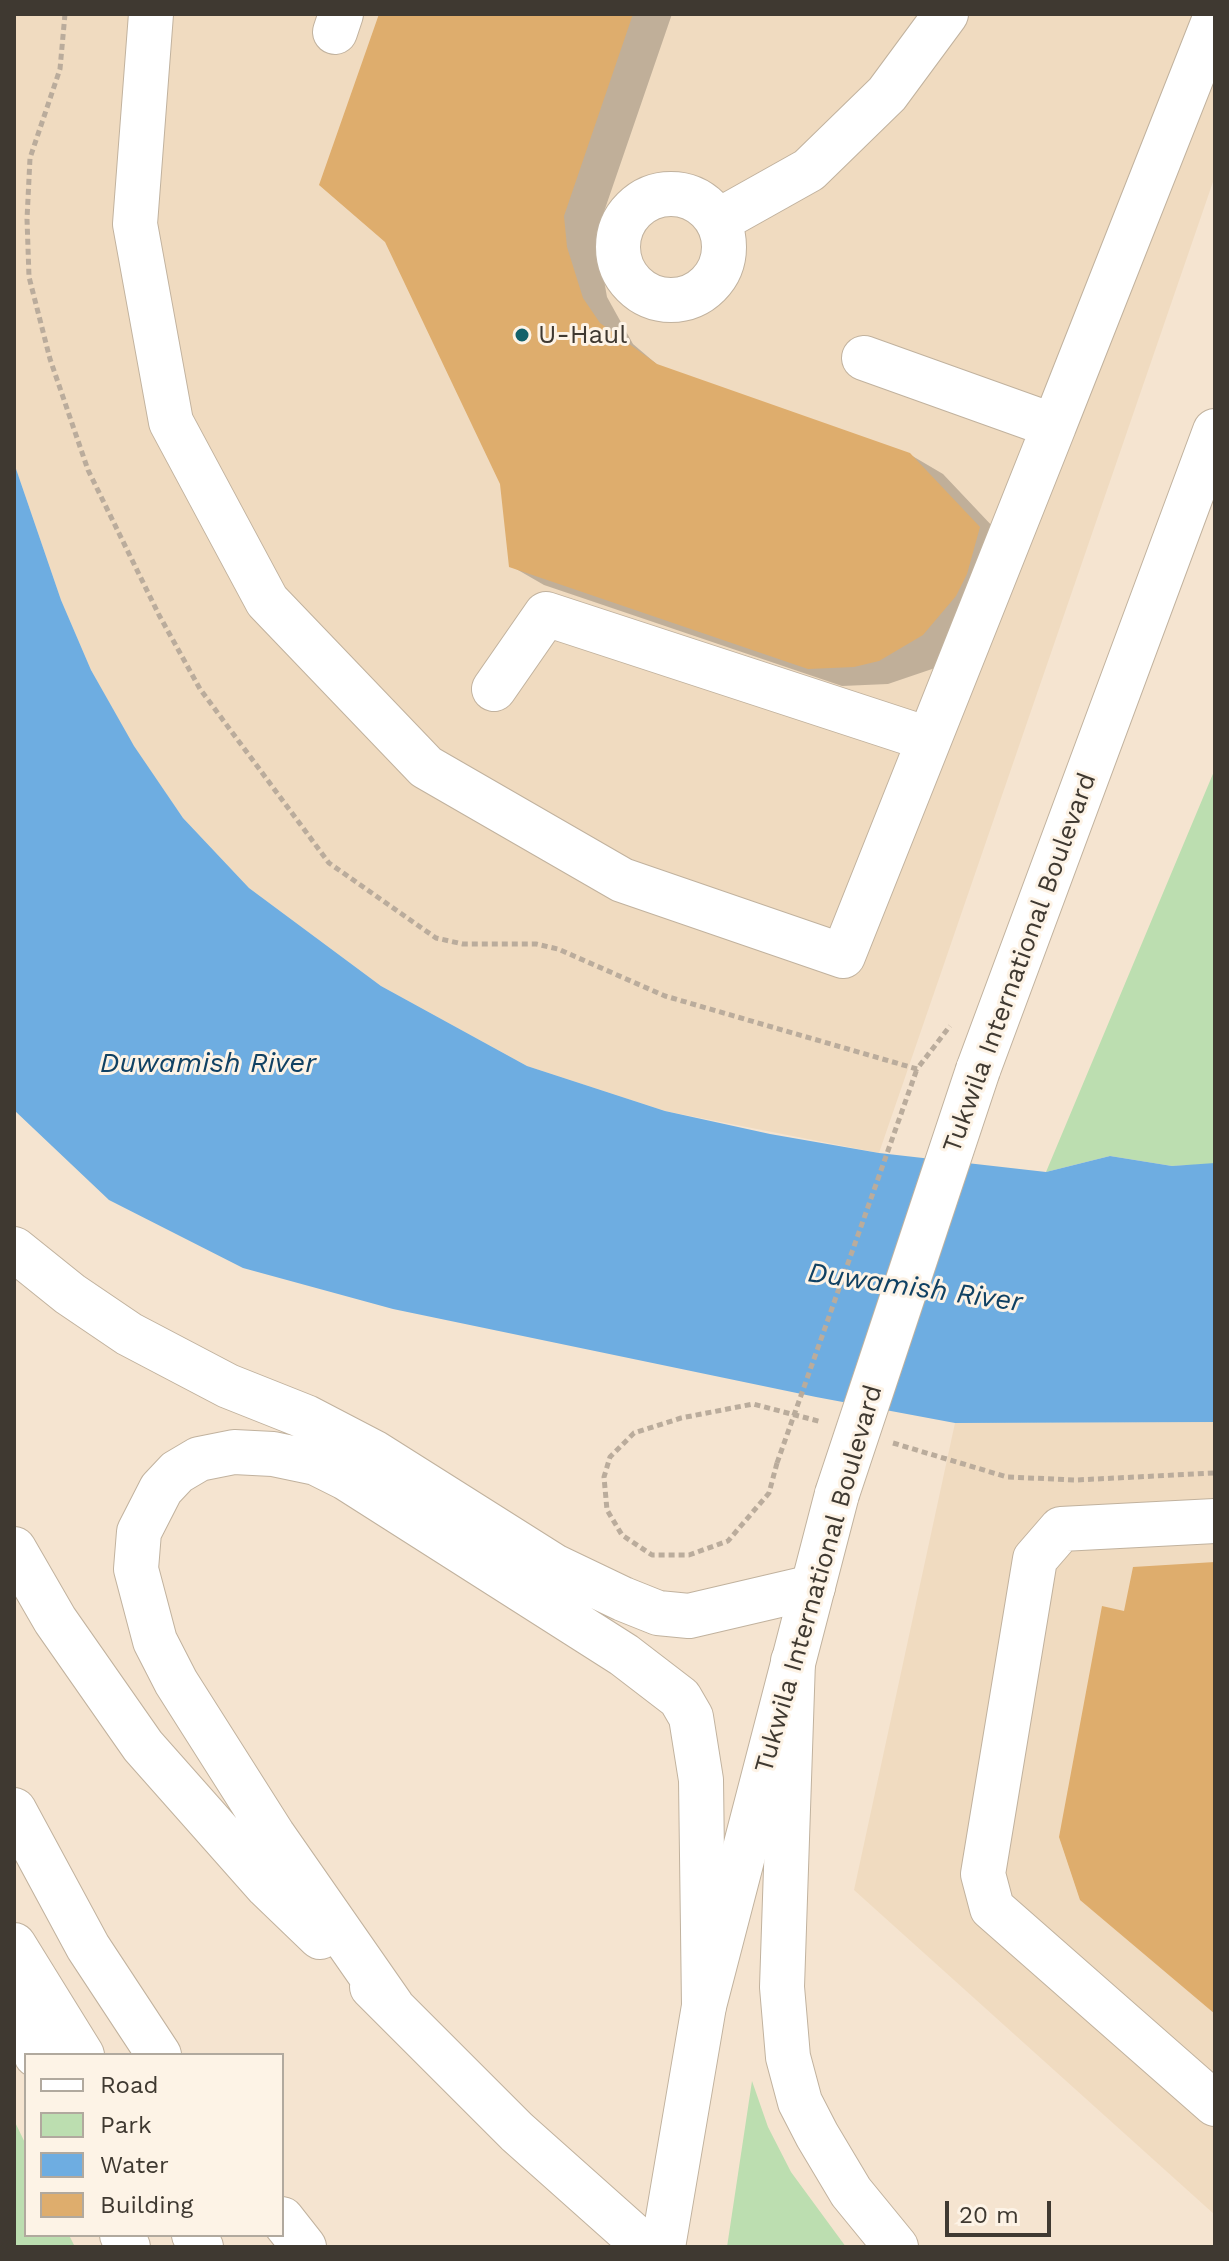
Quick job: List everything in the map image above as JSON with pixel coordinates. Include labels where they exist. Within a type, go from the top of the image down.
[{"type":"main road","points":[[151,14],[135,224],[171,422],[267,601],[426,767],[622,880],[843,956],[1215,18]]},
{"type":"main road","points":[[718,221],[809,170],[887,94],[946,14]]},
{"type":"main road","points":[[864,358],[1054,426]]},
{"type":"main road","name":"Tukwila International Boulevard","points":[[663,2247],[704,2006],[837,1494],[978,1070],[1215,431]]},
{"type":"main road","points":[[494,689],[546,614],[928,739]]},
{"type":"main road","points":[[14,1249],[70,1294],[129,1334],[228,1386],[306,1417],[375,1453],[554,1566],[623,1599],[658,1613],[689,1616],[813,1587]]},
{"type":"main road","points":[[392,2006],[273,1835],[176,1682],[155,1641],[136,1569],[139,1532],[161,1489],[177,1472],[199,1459],[234,1452],[273,1454],[326,1468],[624,1655],[680,1698],[691,1717],[701,1780],[704,2006]]},
{"type":"main road","points":[[1215,1521],[1061,1529],[1035,1559],[983,1874],[992,1908],[1215,2104]]},
{"type":"main road","points":[[14,1549],[55,1620],[143,1746],[267,1886],[517,2132],[646,2247]]},
{"type":"main road","points":[[793,1661],[782,1987],[788,2057],[800,2102],[817,2135],[851,2192],[896,2247]]},
{"type":"main road","points":[[14,1810],[88,1947],[158,2053]]},
{"type":"main road","points":[[14,1945],[81,2053]]},
{"type":"main road","points":[[14,1988],[35,2053]]},
{"type":"main road","points":[[284,2222],[304,2247]]},
{"type":"path","points":[[777,1463],[917,1069]]},
{"type":"shaded area","points":[[14,14],[1215,14],[1215,176],[879,1153],[665,1111],[527,1066],[381,986],[249,888],[183,818],[133,746],[91,670],[61,600],[14,463]]},
{"type":"shaded area","points":[[1215,1422],[1215,2215],[854,1890],[955,1423]]},
{"type":"green space","points":[[1215,769],[1215,1164],[1172,1166],[1110,1156],[1046,1172]]},
{"type":"green space","points":[[752,2081],[768,2127],[791,2172],[846,2247],[727,2247]]},
{"type":"green space","points":[[14,2120],[24,2141],[24,2237],[70,2237],[75,2247],[14,2247]]},
{"type":"water","name":"Duwamish River","points":[[14,463],[61,600],[91,670],[134,746],[183,818],[249,888],[381,986],[527,1066],[665,1111],[770,1134],[879,1153],[1046,1172],[1110,1156],[1172,1166],[1215,1163],[1215,1422],[955,1423],[816,1397],[393,1309],[243,1268],[109,1200],[14,1110]]},
{"type":"building","name":"U-Haul","points":[[379,14],[633,14],[564,216],[567,247],[583,298],[600,323],[657,364],[910,453],[980,527],[967,574],[956,596],[923,635],[879,661],[854,667],[808,669],[509,567],[500,484],[385,242],[319,185]]},
{"type":"building","points":[[1215,1562],[1215,2014],[1080,1900],[1059,1837],[1102,1606],[1124,1611],[1133,1567]]},
{"type":"place","name":"U-Haul","points":[[522,335]]}]
